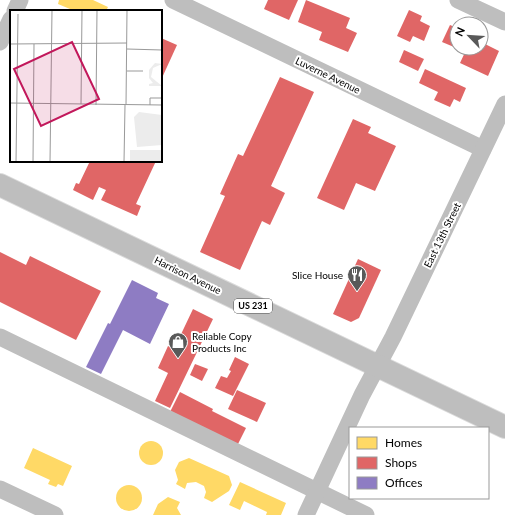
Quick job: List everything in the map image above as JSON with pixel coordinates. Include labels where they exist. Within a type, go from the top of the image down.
[{"type":"main road","name":"Harrison Avenue","points":[[0,185],[505,427]]},
{"type":"street","points":[[15,10],[20,0]]},
{"type":"street","name":"Luverne Avenue","points":[[173,0],[483,149]]},
{"type":"street","points":[[458,0],[505,22]]},
{"type":"street","points":[[0,42],[10,21]]},
{"type":"street","name":"East 13th Street","points":[[306,515],[505,104]]},
{"type":"street","points":[[0,337],[366,515]]},
{"type":"street","points":[[0,489],[55,515]]},
{"type":"building: Homes","points":[[59,0],[93,0],[108,7],[106,10],[70,10],[58,4]]},
{"type":"building: Homes","points":[[151,441],[160,444],[163,453],[160,462],[151,465],[142,462],[139,453],[142,444]]},
{"type":"building: Homes","points":[[33,448],[72,466],[63,486],[58,484],[56,487],[48,484],[50,480],[24,468]]},
{"type":"building: Homes","points":[[189,458],[229,476],[232,485],[229,491],[212,502],[204,498],[206,492],[204,486],[196,482],[187,483],[185,489],[176,484],[178,480],[175,470],[179,462]]},
{"type":"building: Homes","points":[[240,482],[286,503],[281,515],[266,515],[267,512],[244,501],[240,510],[229,505]]},
{"type":"building: Homes","points":[[129,485],[138,489],[142,498],[138,507],[129,511],[120,507],[116,498],[120,489]]},
{"type":"building: Homes","points":[[168,497],[180,502],[177,508],[181,515],[153,515],[158,504]]},
{"type":"building: Shops","points":[[268,0],[298,0],[289,20],[264,9]]},
{"type":"building: Shops","points":[[306,0],[350,18],[346,28],[357,33],[348,52],[319,40],[322,32],[298,22]]},
{"type":"building: Shops","points":[[409,10],[422,16],[420,21],[430,26],[424,41],[413,36],[410,42],[397,36]]},
{"type":"building: Shops","points":[[449,27],[449,45],[442,42]]},
{"type":"building: Shops","points":[[162,38],[177,45],[162,78]]},
{"type":"building: Shops","points":[[489,46],[499,51],[488,76],[460,63],[463,56],[489,56]]},
{"type":"building: Shops","points":[[404,50],[424,59],[418,71],[399,62]]},
{"type":"building: Shops","points":[[425,69],[466,88],[460,102],[454,99],[450,107],[434,100],[438,92],[419,83]]},
{"type":"building: Shops","points":[[280,77],[314,92],[271,186],[285,193],[270,225],[262,221],[240,270],[200,252],[225,196],[220,194],[238,154],[243,156]]},
{"type":"building: Shops","points":[[353,119],[371,127],[368,133],[396,146],[375,191],[356,183],[344,210],[317,198]]},
{"type":"building: Shops","points":[[90,162],[156,162],[136,204],[141,206],[137,216],[101,200],[106,190],[99,187],[93,200],[73,190],[76,183],[79,184]]},
{"type":"building: Shops","points":[[0,252],[26,265],[30,256],[101,291],[76,340],[0,302]]},
{"type":"building: Shops","name":"Slice House","points":[[358,259],[381,270],[359,318],[351,322],[333,314]]},
{"type":"building: Shops","name":"Reliable Copy Products Inc","points":[[193,309],[213,319],[170,408],[155,401],[168,373],[158,368],[168,346],[174,349]]},
{"type":"building: Shops","points":[[235,357],[249,364],[233,396],[215,388],[221,376],[227,378],[231,371],[229,370]]},
{"type":"building: Shops","points":[[195,364],[208,369],[202,381],[190,375]]},
{"type":"building: Shops","points":[[237,390],[266,403],[257,422],[228,409]]},
{"type":"building: Shops","points":[[180,392],[213,409],[212,411],[246,428],[238,444],[170,412]]},
{"type":"building: Offices","points":[[132,280],[158,293],[156,298],[169,304],[150,344],[123,330],[101,374],[86,367]]},
{"type":"place","name":"Slice House","points":[[357,292]]},
{"type":"place","name":"Reliable Copy Products Inc","points":[[178,359]]}]
